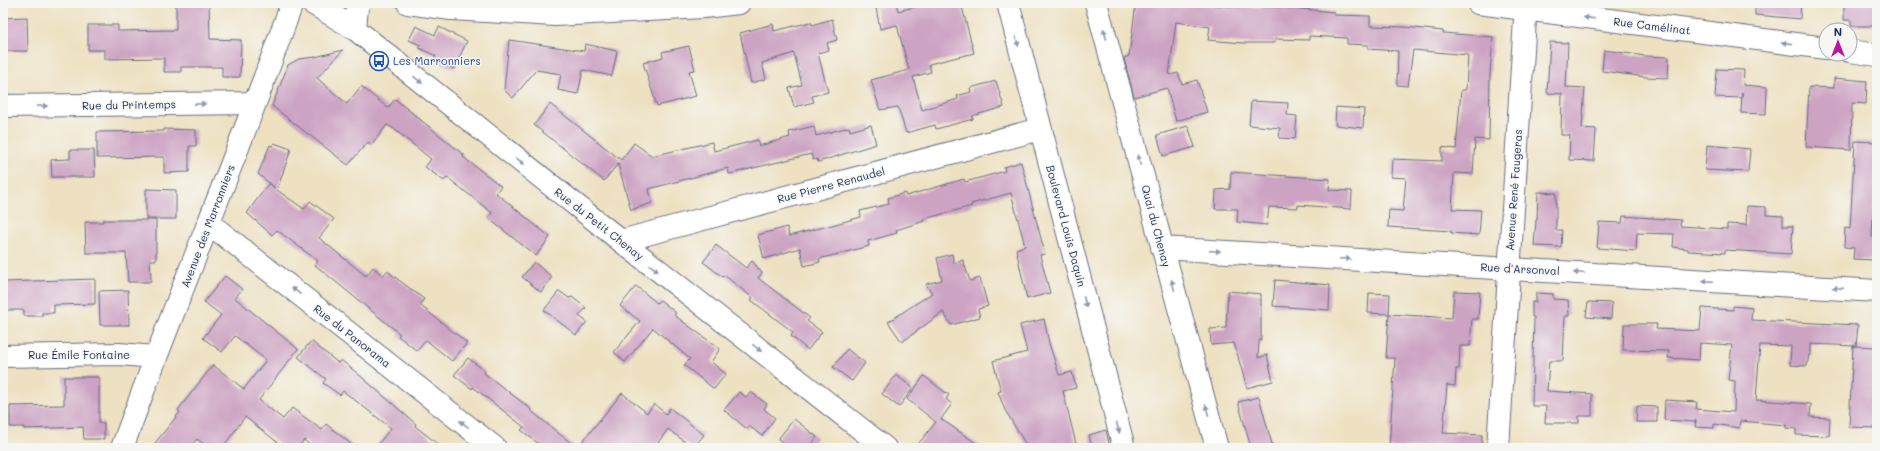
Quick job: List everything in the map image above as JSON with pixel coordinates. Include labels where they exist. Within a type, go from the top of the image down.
[{"type":"street","name":"Avenue des Marronniers","points":[[122,448],[155,357],[210,224],[292,3]]},
{"type":"street","name":"Rue du Petit Chenay","points":[[312,3],[355,29],[621,241],[885,448]]},
{"type":"street","points":[[355,29],[357,7],[360,3]]},
{"type":"street","points":[[408,3],[451,9],[704,7],[739,3]]},
{"type":"street","name":"Boulevard Louis Daquin","points":[[1008,3],[1124,448]]},
{"type":"street","name":"Quai du Chenay","points":[[1096,3],[1218,448]]},
{"type":"street","name":"Rue Camélinat","points":[[1478,3],[1526,6],[1818,47]]},
{"type":"street","name":"Avenue René Faugeras","points":[[1498,448],[1526,6]]},
{"type":"street","points":[[1858,52],[1877,55]]},
{"type":"street","name":"Rue du Printemps","points":[[3,106],[255,103]]},
{"type":"street","name":"Rue Pierre Renaudel","points":[[621,241],[1040,129]]},
{"type":"street","name":"Rue du Panorama","points":[[210,224],[495,448]]},
{"type":"street","name":"Rue d'Arsonval","points":[[1162,248],[1877,291]]},
{"type":"street","name":"Rue Émile Fontaine","points":[[3,356],[119,354],[155,357]]},
{"type":"building","points":[[176,3],[209,3],[210,39],[241,40],[240,77],[222,77],[222,67],[181,67],[181,72],[164,72],[164,58],[105,59],[105,50],[88,50],[88,25],[118,25],[118,31],[176,30]]},
{"type":"building","points":[[896,3],[898,11],[930,3],[961,3],[974,53],[929,64],[931,72],[913,77],[922,110],[958,99],[957,96],[971,92],[970,88],[996,81],[1004,107],[972,116],[973,119],[936,129],[935,125],[906,133],[898,107],[880,110],[871,80],[909,70],[897,25],[880,29],[876,8]]},
{"type":"building","points":[[1136,3],[1213,3],[1213,5],[1251,8],[1280,7],[1334,12],[1334,15],[1370,16],[1370,26],[1405,27],[1443,31],[1443,33],[1493,37],[1490,74],[1489,140],[1475,139],[1473,174],[1454,173],[1452,209],[1481,210],[1479,235],[1451,233],[1451,231],[1388,227],[1389,210],[1403,211],[1406,178],[1391,177],[1392,159],[1442,161],[1442,147],[1456,149],[1461,90],[1466,90],[1468,55],[1413,50],[1408,86],[1397,85],[1398,51],[1368,49],[1368,45],[1347,44],[1347,38],[1309,36],[1309,40],[1275,39],[1275,43],[1243,43],[1208,40],[1210,27],[1176,22],[1169,75],[1178,73],[1182,84],[1197,80],[1207,112],[1176,121],[1167,88],[1134,97],[1124,58],[1129,56]]},
{"type":"building","points":[[1755,3],[1801,3],[1800,19],[1755,15]]},
{"type":"building","points":[[1844,3],[1877,3],[1877,26],[1858,26],[1858,22],[1844,20]]},
{"type":"building","points":[[27,17],[28,51],[6,51],[6,41],[3,41],[3,18]]},
{"type":"building","points":[[832,19],[837,40],[827,43],[829,50],[818,53],[828,92],[812,96],[814,102],[794,107],[789,88],[802,85],[794,53],[762,63],[766,79],[751,83],[740,33],[773,24],[774,31],[811,22],[812,25]]},
{"type":"building","points":[[416,26],[435,35],[439,27],[467,41],[454,69],[434,60],[436,56],[419,48],[420,45],[409,40]]},
{"type":"building","points":[[509,40],[584,51],[585,44],[617,51],[612,76],[583,70],[578,94],[558,90],[561,74],[536,70],[513,98],[504,90]]},
{"type":"building","points":[[1550,42],[1568,43],[1566,87],[1585,88],[1582,128],[1596,129],[1594,161],[1569,160],[1570,135],[1561,135],[1562,94],[1547,93]]},
{"type":"building","points":[[689,46],[695,70],[689,71],[696,96],[657,106],[643,63],[663,57],[662,52]]},
{"type":"building","points":[[343,50],[317,78],[347,104],[361,86],[388,108],[395,99],[464,155],[463,157],[501,186],[496,193],[550,237],[536,256],[488,218],[492,213],[447,177],[444,181],[425,167],[431,159],[387,125],[371,145],[368,142],[348,165],[272,106],[288,65],[299,59],[315,57]]},
{"type":"building","points":[[1604,50],[1645,56],[1669,57],[1668,78],[1646,77],[1602,71]]},
{"type":"building","points":[[1717,69],[1744,70],[1743,85],[1767,87],[1766,114],[1741,113],[1742,98],[1715,97]]},
{"type":"building","points":[[1834,78],[1867,81],[1866,104],[1852,103],[1851,150],[1806,147],[1809,87],[1834,88]]},
{"type":"building","points":[[1251,101],[1288,103],[1287,115],[1297,116],[1295,139],[1279,138],[1280,128],[1249,125]]},
{"type":"building","points":[[550,104],[621,160],[634,143],[652,156],[712,142],[714,151],[758,140],[759,146],[790,137],[789,132],[814,126],[816,136],[849,127],[850,131],[871,125],[876,144],[818,162],[817,159],[813,160],[811,154],[729,174],[728,168],[649,189],[652,203],[631,210],[618,164],[604,181],[534,125]]},
{"type":"building","points":[[1336,107],[1364,109],[1363,128],[1335,125]]},
{"type":"building","points":[[1188,126],[1195,147],[1163,156],[1157,135]]},
{"type":"building","points":[[164,129],[196,130],[196,146],[189,146],[189,172],[164,173],[164,157],[97,158],[97,132],[164,131]]},
{"type":"building","points":[[1855,141],[1877,142],[1872,237],[1875,237],[1873,260],[1853,259],[1854,248],[1844,247],[1845,228],[1850,229]]},
{"type":"building","points":[[274,143],[291,149],[277,190],[304,209],[310,201],[334,219],[319,238],[366,276],[373,267],[383,276],[387,271],[424,299],[420,305],[467,343],[452,361],[426,340],[417,351],[398,336],[400,334],[315,265],[318,261],[277,230],[272,235],[247,213],[269,183],[258,174],[270,145],[273,146]]},
{"type":"building","points":[[1707,145],[1750,149],[1748,172],[1705,170]]},
{"type":"building","points":[[70,150],[94,150],[95,177],[52,177],[51,160],[70,159]]},
{"type":"building","points":[[1021,162],[1045,254],[1040,255],[1050,293],[1027,299],[1016,249],[1025,246],[1011,193],[971,204],[972,206],[924,219],[924,221],[896,230],[897,233],[868,241],[869,246],[819,259],[820,262],[804,266],[800,248],[764,259],[758,235],[787,227],[789,236],[861,217],[860,211],[889,204],[888,198],[905,193],[906,196],[964,179],[965,182],[1005,171],[1004,167]]},
{"type":"building","points":[[1231,172],[1330,179],[1329,190],[1352,191],[1351,209],[1298,205],[1298,208],[1269,207],[1267,225],[1237,222],[1238,209],[1215,209],[1216,190],[1230,189]]},
{"type":"building","points":[[146,189],[176,190],[176,219],[146,219]]},
{"type":"building","points":[[1538,192],[1556,193],[1556,230],[1562,230],[1561,247],[1534,246]]},
{"type":"building","points":[[1747,206],[1766,207],[1766,215],[1783,216],[1783,226],[1793,226],[1791,254],[1725,250],[1725,253],[1688,251],[1688,249],[1673,247],[1674,234],[1637,233],[1636,251],[1597,248],[1599,222],[1622,223],[1623,216],[1681,220],[1680,226],[1727,229],[1727,224],[1746,225]]},
{"type":"building","points":[[103,220],[156,220],[156,260],[150,260],[151,282],[128,282],[126,253],[86,253],[85,222],[103,222]]},
{"type":"building","points":[[716,245],[746,268],[752,261],[762,273],[758,278],[810,318],[807,321],[822,332],[808,350],[791,336],[793,332],[751,300],[753,298],[724,275],[723,277],[703,262]]},
{"type":"building","points":[[952,254],[954,263],[963,260],[970,281],[980,278],[988,306],[978,309],[980,317],[951,325],[943,312],[902,342],[888,322],[932,293],[926,284],[942,280],[937,258]]},
{"type":"building","points":[[534,262],[552,277],[541,292],[522,277]]},
{"type":"building","points":[[225,276],[242,289],[235,298],[298,349],[259,400],[283,419],[292,408],[322,430],[326,424],[356,448],[308,448],[310,445],[304,440],[298,448],[285,448],[245,417],[222,448],[209,448],[197,439],[189,448],[151,448],[180,412],[178,410],[213,365],[244,389],[266,360],[235,336],[222,352],[203,338],[221,315],[204,302]]},
{"type":"building","points":[[95,279],[95,304],[54,305],[54,313],[42,313],[42,316],[24,316],[24,310],[3,310],[3,282]]},
{"type":"building","points":[[1275,280],[1330,285],[1329,310],[1273,306]]},
{"type":"building","points":[[636,286],[657,303],[660,300],[676,313],[674,315],[720,349],[711,362],[726,374],[714,389],[684,365],[690,359],[653,328],[625,362],[614,352],[640,321],[620,306]]},
{"type":"building","points":[[128,290],[129,325],[100,325],[99,291]]},
{"type":"building","points":[[559,291],[569,298],[572,297],[586,308],[579,316],[587,322],[576,335],[544,310]]},
{"type":"building","points":[[1228,291],[1261,294],[1261,340],[1259,340],[1258,358],[1267,355],[1273,381],[1247,388],[1234,343],[1211,345],[1210,329],[1226,328]]},
{"type":"building","points":[[1454,291],[1480,292],[1478,319],[1472,319],[1470,346],[1460,346],[1459,369],[1456,369],[1455,386],[1447,385],[1443,433],[1482,435],[1482,448],[1389,448],[1395,358],[1386,358],[1389,314],[1452,318]]},
{"type":"building","points":[[1369,293],[1390,294],[1389,314],[1368,313]]},
{"type":"building","points":[[1536,293],[1553,294],[1553,299],[1568,300],[1569,316],[1565,316],[1563,361],[1549,361],[1547,391],[1592,394],[1592,416],[1579,416],[1579,423],[1545,423],[1546,406],[1532,406],[1534,317],[1532,317],[1532,302],[1536,302]]},
{"type":"building","points":[[1588,302],[1612,303],[1611,319],[1586,317]]},
{"type":"building","points":[[1733,306],[1752,308],[1751,320],[1858,325],[1856,346],[1811,344],[1811,355],[1809,355],[1807,366],[1790,365],[1791,346],[1760,345],[1756,400],[1811,404],[1810,417],[1830,418],[1829,436],[1796,435],[1796,429],[1786,428],[1786,425],[1740,421],[1739,428],[1714,424],[1714,428],[1695,427],[1696,420],[1695,422],[1664,420],[1665,400],[1697,402],[1696,409],[1734,412],[1735,381],[1728,380],[1732,345],[1700,343],[1699,360],[1668,358],[1669,351],[1623,350],[1624,324],[1657,324],[1656,329],[1700,331],[1702,308],[1733,310]]},
{"type":"building","points":[[1044,319],[1049,343],[1059,375],[1072,372],[1076,388],[1063,391],[1077,448],[1028,448],[1005,410],[998,392],[1001,391],[993,361],[1027,352],[1020,325]]},
{"type":"building","points":[[311,341],[338,363],[341,360],[416,424],[415,426],[443,448],[375,448],[391,428],[343,391],[340,395],[323,383],[326,379],[298,357]]},
{"type":"building","points":[[1853,346],[1876,347],[1872,403],[1877,403],[1876,428],[1849,427]]},
{"type":"building","points":[[847,349],[865,363],[852,381],[833,367]]},
{"type":"building","points":[[468,358],[485,371],[484,373],[531,409],[530,410],[577,448],[544,448],[521,430],[524,427],[473,387],[472,389],[454,375]]},
{"type":"building","points":[[896,375],[913,388],[899,407],[882,394]]},
{"type":"building","points":[[924,376],[949,395],[946,399],[952,404],[941,419],[983,448],[915,448],[936,422],[907,399]]},
{"type":"building","points":[[64,377],[99,377],[99,423],[104,423],[104,439],[84,439],[83,427],[24,429],[24,427],[10,427],[10,406],[64,405]]},
{"type":"building","points":[[739,392],[746,397],[751,392],[767,404],[764,409],[775,418],[762,436],[749,426],[747,429],[724,410]]},
{"type":"building","points":[[622,393],[647,413],[654,404],[666,414],[670,408],[704,435],[693,448],[668,429],[654,448],[577,448]]},
{"type":"building","points":[[1259,397],[1273,448],[1251,448],[1238,402]]},
{"type":"building","points":[[1637,406],[1657,407],[1657,422],[1636,422]]},
{"type":"building","points":[[794,419],[817,437],[809,448],[790,448],[778,439]]},
{"type":"building","points":[[1106,430],[1110,448],[1092,448],[1089,435]]},
{"type":"place","name":"Les Marronniers","points":[[379,61]]}]
